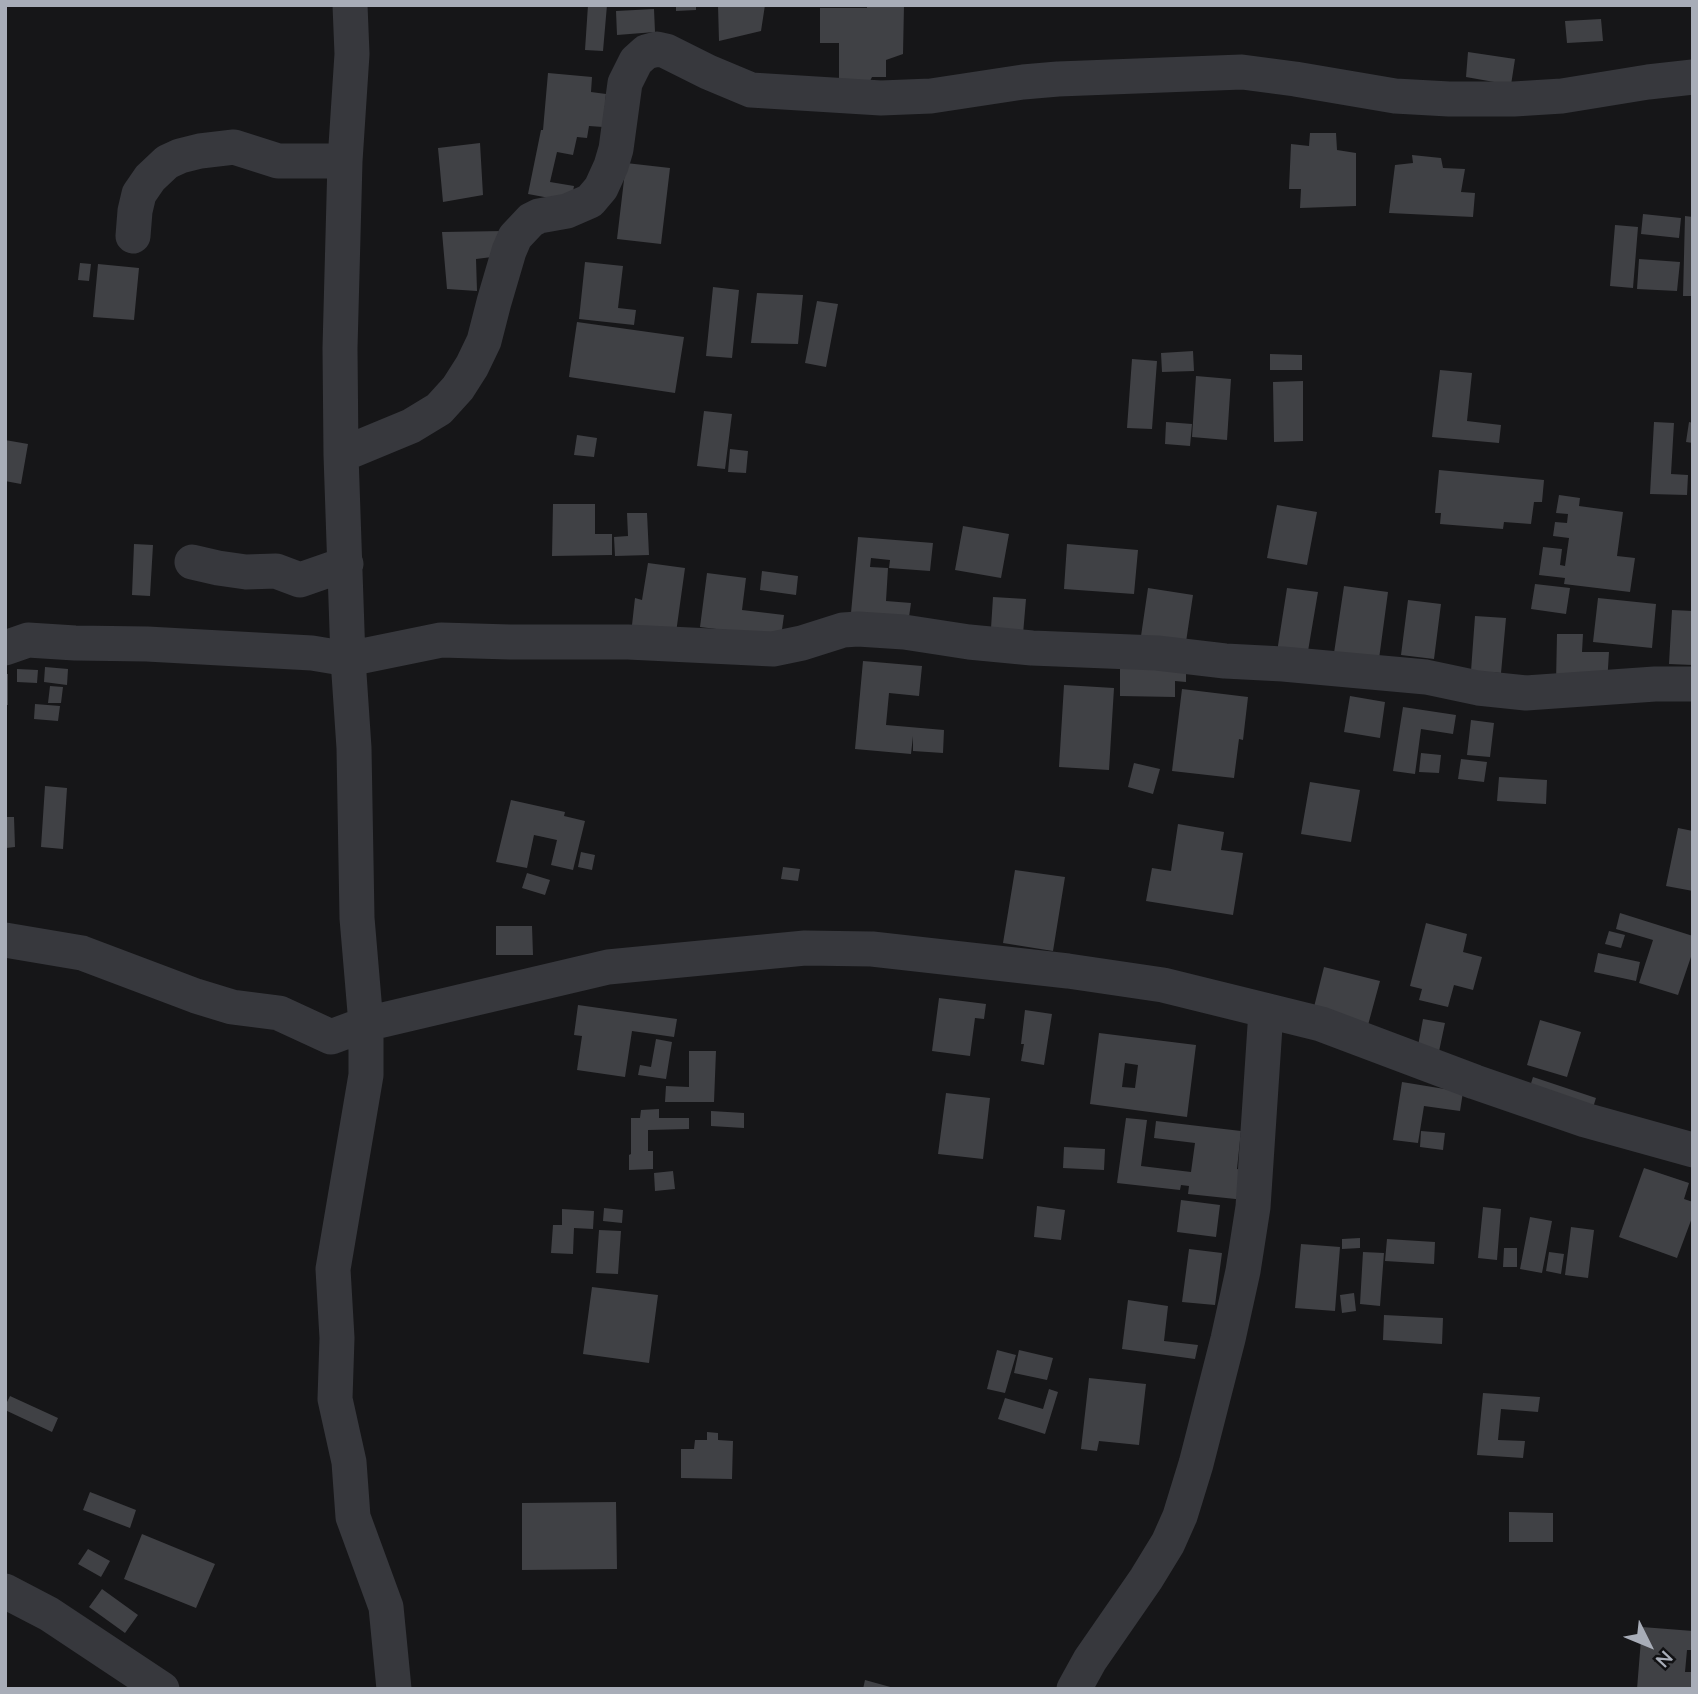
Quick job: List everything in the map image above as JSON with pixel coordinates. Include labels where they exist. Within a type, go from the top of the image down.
[{"type":"street","points":[[351,5],[352,54],[345,161],[341,336],[341,455],[354,748],[357,918],[366,1024],[366,1075],[333,1269],[337,1338],[335,1399],[349,1462],[353,1517],[386,1607],[394,1689]]},
{"type":"street","points":[[341,455],[411,426],[439,409],[458,388],[484,341],[501,276],[515,237],[531,220],[567,211],[590,201],[601,188],[614,158],[625,83],[635,61],[646,52],[656,49],[666,51],[751,90],[881,98],[931,96],[1058,79],[1242,72],[1395,96],[1449,99],[1562,96],[1673,78],[1693,78]]},
{"type":"street","points":[[133,236],[139,194],[150,178],[167,162],[180,156],[200,150],[234,147],[278,161],[345,161]]},
{"type":"street","points":[[192,562],[246,572],[276,572],[300,580],[346,564]]},
{"type":"street","points":[[5,648],[28,640],[312,653],[348,659],[441,640],[628,642],[773,649],[844,630],[858,629],[904,632],[1019,647],[1157,653],[1426,677],[1478,688],[1526,693],[1693,684]]},
{"type":"street","points":[[5,940],[82,953],[232,1007],[279,1013],[331,1037],[366,1024],[608,967],[805,948],[872,949],[1069,971],[1163,985],[1321,1024],[1585,1120],[1693,1150]]},
{"type":"street","points":[[1074,1689],[1090,1660],[1146,1580],[1168,1543],[1180,1516],[1196,1464],[1228,1339],[1253,1207],[1266,1011]]},
{"type":"street","points":[[5,1591],[49,1614],[162,1689]]},
{"type":"building","points":[[588,5],[607,5],[603,51],[585,50]]},
{"type":"building","points":[[676,5],[696,5],[696,10],[676,11]]},
{"type":"building","points":[[718,5],[765,5],[761,31],[719,41]]},
{"type":"building","points":[[867,5],[904,5],[903,54],[886,60],[886,77],[872,77],[867,87],[839,87],[839,43],[820,43],[820,8],[867,8]]},
{"type":"building","points":[[654,9],[655,32],[617,35],[616,11]]},
{"type":"building","points":[[1601,19],[1603,41],[1567,43],[1565,21]]},
{"type":"building","points":[[1468,52],[1515,59],[1511,85],[1466,77]]},
{"type":"building","points":[[548,73],[592,77],[591,92],[606,94],[603,127],[589,126],[587,138],[577,137],[573,155],[557,152],[550,182],[574,186],[571,202],[528,194],[543,130]]},
{"type":"building","points":[[1310,133],[1336,133],[1337,150],[1356,153],[1356,206],[1300,208],[1301,189],[1289,189],[1291,144],[1309,146]]},
{"type":"building","points":[[480,143],[483,195],[443,202],[438,148]]},
{"type":"building","points":[[1412,155],[1441,158],[1443,168],[1465,169],[1461,192],[1475,193],[1473,217],[1389,213],[1395,165],[1413,163]]},
{"type":"building","points":[[626,163],[670,168],[661,244],[617,239]]},
{"type":"building","points":[[1643,214],[1681,218],[1679,238],[1641,234]]},
{"type":"building","points":[[1685,216],[1693,217],[1693,296],[1683,296]]},
{"type":"building","points":[[1615,225],[1638,227],[1633,288],[1610,286]]},
{"type":"building","points":[[504,231],[500,256],[476,259],[477,291],[447,289],[442,232]]},
{"type":"building","points":[[1639,259],[1680,262],[1677,291],[1637,289]]},
{"type":"building","points":[[585,262],[623,266],[618,308],[636,310],[634,325],[579,319]]},
{"type":"building","points":[[80,263],[91,264],[89,281],[78,280]]},
{"type":"building","points":[[98,264],[139,268],[134,320],[93,317]]},
{"type":"building","points":[[713,287],[739,290],[732,358],[706,356]]},
{"type":"building","points":[[757,293],[803,295],[798,344],[751,343]]},
{"type":"building","points":[[817,301],[838,304],[826,367],[805,363]]},
{"type":"building","points":[[577,322],[684,337],[675,393],[569,377]]},
{"type":"building","points":[[1193,351],[1194,371],[1162,372],[1161,353]]},
{"type":"building","points":[[1270,354],[1302,355],[1302,370],[1270,370]]},
{"type":"building","points":[[1132,359],[1157,361],[1152,429],[1127,428]]},
{"type":"building","points":[[1440,370],[1472,373],[1467,421],[1501,425],[1499,443],[1432,437]]},
{"type":"building","points":[[1196,376],[1231,379],[1227,440],[1192,437]]},
{"type":"building","points":[[1303,381],[1303,441],[1274,442],[1273,382]]},
{"type":"building","points":[[704,411],[732,414],[725,469],[697,466]]},
{"type":"building","points":[[1166,422],[1192,424],[1190,446],[1165,444]]},
{"type":"building","points":[[1654,422],[1674,423],[1671,474],[1688,475],[1687,495],[1650,494]]},
{"type":"building","points":[[1689,422],[1693,423],[1693,443],[1686,442]]},
{"type":"building","points":[[577,435],[597,438],[594,457],[574,455]]},
{"type":"building","points":[[5,440],[28,444],[21,484],[5,481]]},
{"type":"building","points":[[730,449],[748,451],[746,473],[728,472]]},
{"type":"building","points":[[1439,470],[1544,480],[1542,502],[1534,502],[1531,524],[1504,522],[1503,529],[1440,524],[1441,513],[1435,513]]},
{"type":"building","points":[[1559,495],[1580,498],[1579,506],[1623,512],[1617,556],[1635,558],[1630,592],[1564,584],[1565,578],[1539,575],[1543,547],[1562,549],[1560,565],[1565,566],[1569,538],[1553,536],[1555,522],[1567,523],[1568,514],[1556,513]]},
{"type":"building","points":[[553,504],[595,504],[595,534],[612,534],[612,555],[552,556]]},
{"type":"building","points":[[1277,505],[1317,512],[1307,565],[1267,558]]},
{"type":"building","points":[[627,513],[647,513],[649,555],[615,556],[614,537],[628,536]]},
{"type":"building","points":[[963,526],[1009,534],[1001,578],[955,570]]},
{"type":"building","points":[[858,537],[933,543],[930,571],[889,568],[890,560],[871,558],[870,567],[888,568],[886,601],[911,603],[909,617],[851,613]]},
{"type":"building","points":[[134,544],[153,545],[150,596],[132,595]]},
{"type":"building","points":[[1067,544],[1138,550],[1134,594],[1064,589]]},
{"type":"building","points":[[648,563],[685,568],[675,640],[631,634],[635,598],[642,600]]},
{"type":"building","points":[[762,571],[798,576],[796,595],[760,590]]},
{"type":"building","points":[[707,573],[746,578],[742,610],[784,615],[781,637],[700,627]]},
{"type":"building","points":[[1535,584],[1570,588],[1566,614],[1531,609]]},
{"type":"building","points":[[1344,586],[1388,592],[1379,659],[1334,653]]},
{"type":"building","points":[[1148,588],[1193,595],[1186,642],[1141,636]]},
{"type":"building","points":[[1287,588],[1318,592],[1307,657],[1277,652]]},
{"type":"building","points":[[993,597],[1026,599],[1022,646],[990,644]]},
{"type":"building","points":[[1598,598],[1656,604],[1652,648],[1593,642]]},
{"type":"building","points":[[1408,600],[1441,604],[1434,659],[1401,655]]},
{"type":"building","points":[[1672,610],[1693,611],[1693,665],[1669,664]]},
{"type":"building","points":[[1475,616],[1506,618],[1501,673],[1471,671]]},
{"type":"building","points":[[1557,634],[1583,634],[1582,652],[1609,652],[1607,684],[1556,683]]},
{"type":"building","points":[[863,661],[922,666],[919,696],[889,693],[886,725],[944,730],[943,753],[913,751],[913,736],[911,754],[855,749]]},
{"type":"building","points":[[45,667],[68,669],[67,685],[44,682]]},
{"type":"building","points":[[1120,667],[1186,669],[1186,682],[1175,681],[1175,697],[1120,696]]},
{"type":"building","points":[[17,669],[38,670],[37,683],[17,682]]},
{"type":"building","points":[[5,674],[8,674],[8,705],[5,705]]},
{"type":"building","points":[[1064,685],[1114,688],[1109,770],[1059,767]]},
{"type":"building","points":[[50,686],[63,687],[61,703],[48,703]]},
{"type":"building","points":[[1182,689],[1248,697],[1243,740],[1239,739],[1234,778],[1172,771]]},
{"type":"building","points":[[1350,696],[1385,702],[1380,738],[1344,732]]},
{"type":"building","points":[[35,704],[60,706],[58,721],[34,719]]},
{"type":"building","points":[[1403,707],[1456,715],[1453,734],[1421,729],[1415,774],[1393,771]]},
{"type":"building","points":[[1471,720],[1494,723],[1490,757],[1467,755]]},
{"type":"building","points":[[1421,753],[1441,755],[1439,773],[1419,772]]},
{"type":"building","points":[[1461,759],[1487,762],[1484,782],[1458,779]]},
{"type":"building","points":[[1134,763],[1160,769],[1153,794],[1128,787]]},
{"type":"building","points":[[1499,777],[1547,780],[1546,804],[1497,801]]},
{"type":"building","points":[[1310,782],[1360,790],[1351,842],[1301,834]]},
{"type":"building","points":[[45,786],[67,788],[63,849],[41,847]]},
{"type":"building","points":[[511,800],[565,812],[564,816],[585,821],[573,870],[551,865],[557,840],[534,835],[527,868],[496,862]]},
{"type":"building","points":[[5,817],[14,817],[15,847],[6,848]]},
{"type":"building","points":[[1178,824],[1224,832],[1221,850],[1243,853],[1233,915],[1146,901],[1152,868],[1171,871]]},
{"type":"building","points":[[1678,828],[1693,831],[1693,891],[1666,886]]},
{"type":"building","points":[[581,852],[595,855],[592,870],[578,867]]},
{"type":"building","points":[[783,867],[800,869],[798,881],[781,879]]},
{"type":"building","points":[[1015,870],[1065,877],[1053,951],[1003,943]]},
{"type":"building","points":[[527,873],[550,880],[545,895],[522,888]]},
{"type":"building","points":[[1620,913],[1693,936],[1693,951],[1678,995],[1639,983],[1653,940],[1616,929]]},
{"type":"building","points":[[1426,923],[1467,934],[1463,952],[1482,957],[1473,990],[1454,985],[1448,1007],[1419,1000],[1422,989],[1410,986]]},
{"type":"building","points":[[496,926],[532,926],[533,955],[496,955]]},
{"type":"building","points":[[1609,931],[1625,935],[1621,948],[1605,944]]},
{"type":"building","points":[[1598,953],[1640,962],[1636,981],[1594,972]]},
{"type":"building","points":[[1324,967],[1380,981],[1368,1025],[1313,1011]]},
{"type":"building","points":[[939,998],[986,1004],[984,1019],[975,1018],[970,1056],[932,1051]]},
{"type":"building","points":[[578,1005],[677,1019],[674,1037],[632,1031],[625,1077],[577,1070],[582,1036],[574,1035]]},
{"type":"building","points":[[1025,1010],[1052,1014],[1044,1065],[1021,1061]]},
{"type":"building","points":[[1423,1019],[1445,1023],[1438,1056],[1417,1051]]},
{"type":"building","points":[[1540,1020],[1581,1032],[1567,1077],[1527,1065]]},
{"type":"building","points":[[1099,1033],[1196,1045],[1187,1117],[1090,1104]],"holes":[[[1125,1063],[1138,1065],[1135,1088],[1122,1087]]]},
{"type":"building","points":[[656,1039],[672,1042],[666,1079],[638,1075],[640,1065],[651,1067]]},
{"type":"building","points":[[689,1051],[716,1051],[714,1102],[665,1102],[666,1086],[689,1087]]},
{"type":"building","points":[[1533,1077],[1596,1098],[1590,1117],[1527,1096]]},
{"type":"building","points":[[1402,1082],[1463,1092],[1460,1111],[1424,1106],[1418,1143],[1393,1140]]},
{"type":"building","points":[[946,1093],[990,1098],[983,1159],[938,1154]]},
{"type":"building","points":[[659,1109],[659,1118],[689,1118],[689,1129],[648,1130],[648,1151],[653,1151],[653,1169],[629,1170],[631,1118],[640,1118],[641,1110]]},
{"type":"building","points":[[711,1111],[744,1113],[744,1128],[711,1126]]},
{"type":"building","points":[[1126,1118],[1147,1120],[1141,1166],[1191,1172],[1195,1143],[1154,1138],[1156,1121],[1241,1131],[1237,1169],[1249,1171],[1245,1200],[1188,1194],[1189,1186],[1181,1185],[1180,1190],[1117,1183]]},
{"type":"building","points":[[1421,1131],[1445,1133],[1443,1150],[1420,1147]]},
{"type":"building","points":[[1064,1147],[1105,1149],[1104,1170],[1063,1168]]},
{"type":"building","points":[[1644,1168],[1689,1183],[1684,1199],[1693,1202],[1693,1215],[1677,1258],[1619,1237]]},
{"type":"building","points":[[673,1171],[675,1189],[655,1191],[654,1173]]},
{"type":"building","points":[[1181,1200],[1220,1205],[1216,1237],[1177,1232]]},
{"type":"building","points":[[1037,1206],[1065,1210],[1061,1240],[1034,1237]]},
{"type":"building","points":[[1483,1207],[1501,1209],[1497,1260],[1478,1258]]},
{"type":"building","points":[[604,1208],[623,1210],[622,1223],[603,1221]]},
{"type":"building","points":[[562,1209],[594,1211],[593,1229],[574,1228],[573,1254],[551,1253],[553,1225],[562,1225]]},
{"type":"building","points":[[1530,1217],[1552,1221],[1542,1273],[1520,1269]]},
{"type":"building","points":[[1571,1227],[1594,1230],[1588,1278],[1565,1275]]},
{"type":"building","points":[[599,1230],[621,1231],[618,1274],[596,1273]]},
{"type":"building","points":[[1360,1238],[1360,1248],[1342,1249],[1342,1239]]},
{"type":"building","points":[[1387,1239],[1435,1242],[1434,1264],[1385,1261]]},
{"type":"building","points":[[1301,1244],[1340,1247],[1335,1311],[1295,1308]]},
{"type":"building","points":[[1504,1248],[1517,1248],[1517,1267],[1503,1267]]},
{"type":"building","points":[[1189,1249],[1222,1253],[1215,1305],[1182,1302]]},
{"type":"building","points":[[1363,1252],[1384,1253],[1380,1306],[1360,1304]]},
{"type":"building","points":[[1549,1252],[1564,1254],[1561,1274],[1546,1271]]},
{"type":"building","points":[[592,1287],[658,1295],[649,1363],[583,1354]]},
{"type":"building","points":[[1354,1293],[1356,1311],[1342,1313],[1340,1295]]},
{"type":"building","points":[[1128,1300],[1168,1306],[1164,1341],[1198,1345],[1195,1359],[1122,1349]]},
{"type":"building","points":[[1384,1315],[1443,1318],[1442,1344],[1383,1340]]},
{"type":"building","points":[[997,1350],[1016,1355],[1005,1393],[987,1389]]},
{"type":"building","points":[[1019,1350],[1053,1358],[1047,1380],[1014,1373]]},
{"type":"building","points":[[1089,1378],[1146,1384],[1139,1445],[1099,1441],[1097,1451],[1081,1449]]},
{"type":"building","points":[[1049,1389],[1058,1392],[1045,1434],[998,1419],[1005,1398],[1043,1409]]},
{"type":"building","points":[[1483,1393],[1540,1397],[1538,1412],[1501,1409],[1498,1440],[1525,1441],[1523,1458],[1477,1455]]},
{"type":"building","points":[[10,1396],[58,1418],[52,1432],[5,1410]]},
{"type":"building","points":[[707,1432],[718,1433],[718,1440],[733,1441],[732,1479],[681,1478],[681,1449],[694,1449],[695,1440],[707,1440]]},
{"type":"building","points":[[90,1492],[136,1510],[130,1528],[83,1510]]},
{"type":"building","points":[[616,1502],[617,1569],[522,1570],[522,1503]]},
{"type":"building","points":[[1509,1512],[1553,1513],[1553,1542],[1509,1542]]},
{"type":"building","points":[[142,1534],[215,1564],[196,1608],[124,1579]]},
{"type":"building","points":[[88,1549],[110,1561],[101,1577],[78,1564]]},
{"type":"building","points":[[102,1589],[138,1615],[125,1633],[89,1607]]},
{"type":"building","points":[[1642,1627],[1693,1631],[1693,1650],[1687,1650],[1685,1672],[1693,1672],[1693,1689],[1637,1689]]},
{"type":"building","points":[[865,1680],[894,1688],[894,1689],[863,1689]]}]
